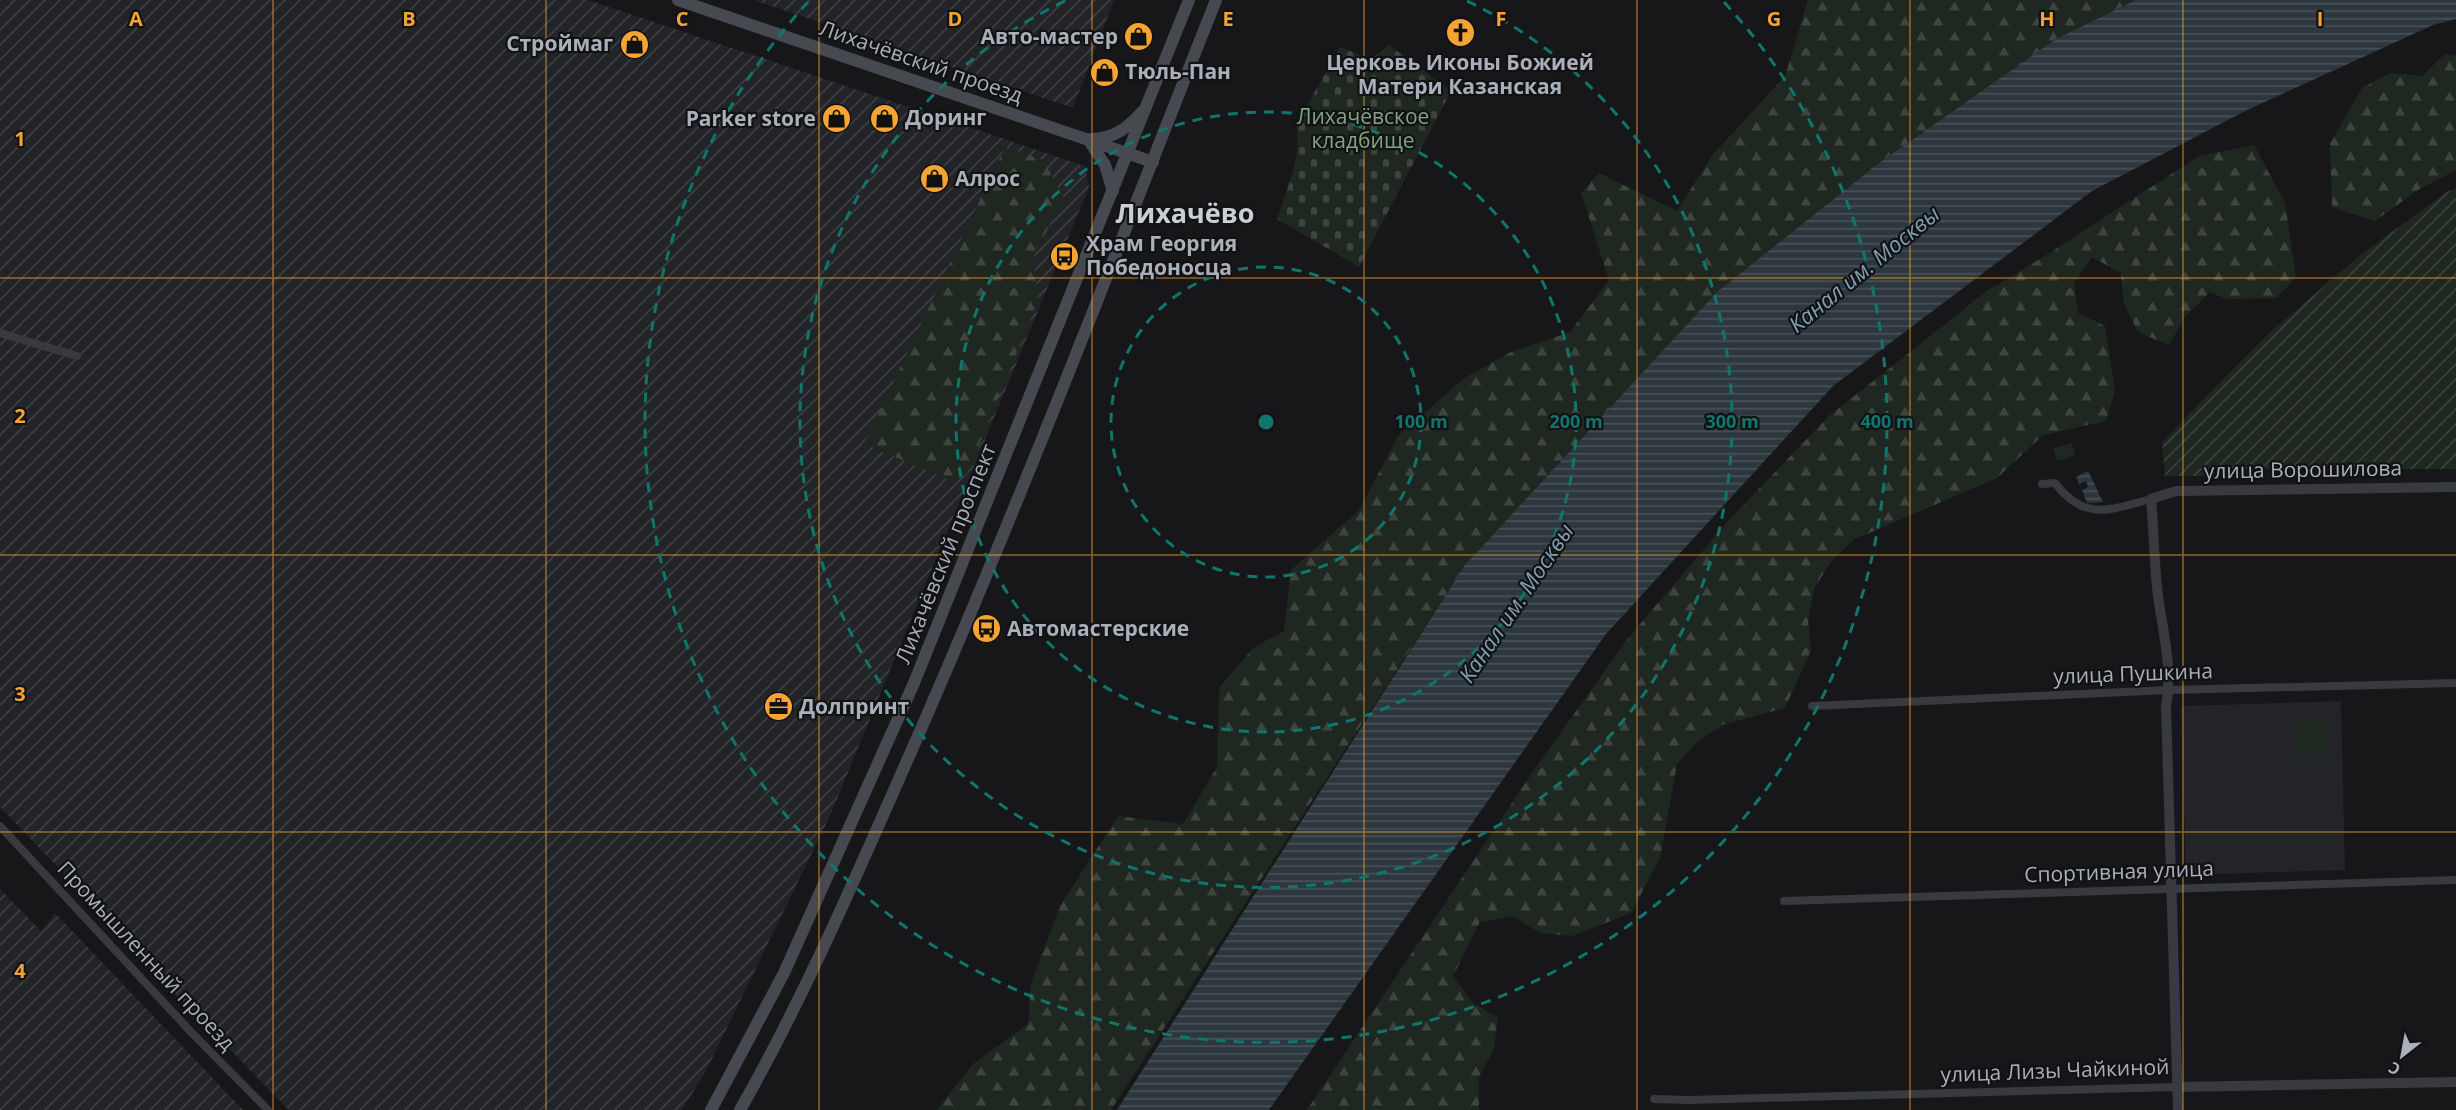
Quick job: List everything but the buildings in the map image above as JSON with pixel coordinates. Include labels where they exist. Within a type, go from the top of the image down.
[{"type":"main road","name":"Лихачёвский проезд","points":[[678,0],[1153,162]]},
{"type":"main road","name":"Лихачёвский проспект","points":[[711,1110],[779,984],[894,730],[961,570],[1189,0]]},
{"type":"main road","name":"Лихачёвский проспект","points":[[740,1110],[825,944],[937,693],[1153,162],[1216,0]]},
{"type":"main road","points":[[1088,139],[1102,139],[1120,133],[1148,105]]},
{"type":"main road","points":[[1088,139],[1105,165],[1113,191]]},
{"type":"street","points":[[0,333],[77,356]]},
{"type":"street","points":[[2042,484],[2055,483],[2073,502],[2095,511],[2151,499],[2158,594],[2165,636],[2169,690],[2166,706],[2178,1110]]},
{"type":"street","name":"улица Ворошилова","points":[[2151,499],[2176,491],[2456,487]]},
{"type":"street","name":"улица Пушкина","points":[[1812,706],[2169,690],[2456,683]]},
{"type":"street","name":"Промышленный проезд","points":[[0,826],[191,1032],[268,1110]]},
{"type":"street","name":"Спортивная улица","points":[[1784,901],[2456,880]]},
{"type":"street","name":"улица Лизы Чайкиной","points":[[1654,1099],[2456,1082]]},
{"type":"shaded area","points":[[0,0],[588,0],[1085,166],[1089,187],[830,816],[706,1071],[682,1110],[289,1110],[117,934],[117,929],[0,807]]},
{"type":"shaded area","points":[[754,0],[1114,0],[1073,108]]},
{"type":"shaded area","points":[[2341,701],[2345,870],[2186,875],[2181,706]]},
{"type":"shaded area","points":[[0,889],[41,931],[55,913],[243,1110],[0,1110]]},
{"type":"green space","points":[[1808,0],[2136,0],[2056,39],[1879,163],[1717,292],[1465,565],[1111,1110],[937,1110],[973,1064],[1028,1024],[1031,983],[1060,906],[1118,816],[1183,824],[1217,767],[1219,688],[1253,648],[1284,631],[1291,570],[1359,510],[1398,436],[1463,379],[1511,352],[1570,332],[1609,280],[1581,193],[1599,173],[1677,211],[1711,157],[1785,76]]},
{"type":"green space","name":"Лихачёвское кладбище","points":[[1389,45],[1451,91],[1359,267],[1277,219],[1295,161],[1298,137],[1296,125],[1340,47],[1371,59]]},
{"type":"green space","points":[[2445,54],[2456,56],[2456,170],[2418,190],[2375,221],[2332,207],[2330,144],[2362,88],[2391,73],[2422,76]]},
{"type":"green space","points":[[2254,145],[2285,203],[2296,277],[2277,298],[2227,299],[2210,292],[2185,317],[2169,345],[2138,332],[2124,304],[2121,273],[2092,257],[2074,283],[2078,313],[2105,326],[2115,391],[2106,421],[2043,435],[1997,478],[1853,540],[1830,563],[1814,589],[1808,619],[1811,650],[1785,708],[1722,725],[1697,742],[1677,764],[1660,858],[1631,913],[1572,936],[1540,933],[1513,916],[1480,922],[1453,976],[1472,1002],[1498,1018],[1494,1048],[1479,1077],[1479,1110],[1307,1110],[1534,770],[1629,637],[1728,521],[1829,416],[1987,291],[2199,156]]},
{"type":"green space","points":[[1005,147],[1043,160],[1064,198],[1034,255],[1038,301],[967,474],[954,482],[864,444]]},
{"type":"green space","points":[[2456,189],[2456,469],[2210,469],[2210,476],[2165,476],[2162,442],[2267,335],[2358,257],[2448,191]]},
{"type":"green space","points":[[2072,443],[2075,456],[2057,461],[2053,448]]},
{"type":"green space","points":[[2325,719],[2330,724],[2330,754],[2299,755],[2297,752],[2298,722]]},
{"type":"water","name":"Канал им. Москвы","points":[[2136,0],[2456,0],[2456,19],[2433,25],[2247,110],[2092,191],[1833,386],[1606,634],[1269,1110],[1117,1110],[1465,565],[1717,292],[1879,163],[2056,39]]},
{"type":"water","points":[[2088,471],[2103,502],[2087,503],[2082,490],[2088,487],[2086,481],[2079,484],[2076,477]]},
{"type":"place","name":"Церковь Иконы Божией Матери Казанская","points":[[1460,32]]},
{"type":"place","name":"Авто-мастер","points":[[1139,37]]},
{"type":"place","name":"Строймаг","points":[[634,44]]},
{"type":"place","name":"Тюль-Пан","points":[[1104,72]]},
{"type":"place","name":"Доринг","points":[[884,118]]},
{"type":"place","name":"Parker store","points":[[837,119]]},
{"type":"place","name":"Алрос","points":[[934,179]]},
{"type":"place","name":"Храм Георгия Победоносца","points":[[1065,256]]},
{"type":"place","name":"Автомастерские","points":[[986,629]]},
{"type":"place","name":"Долпринт","points":[[778,707]]},
{"type":"district","name":"Лихачёво","points":[[1185,214]]}]
